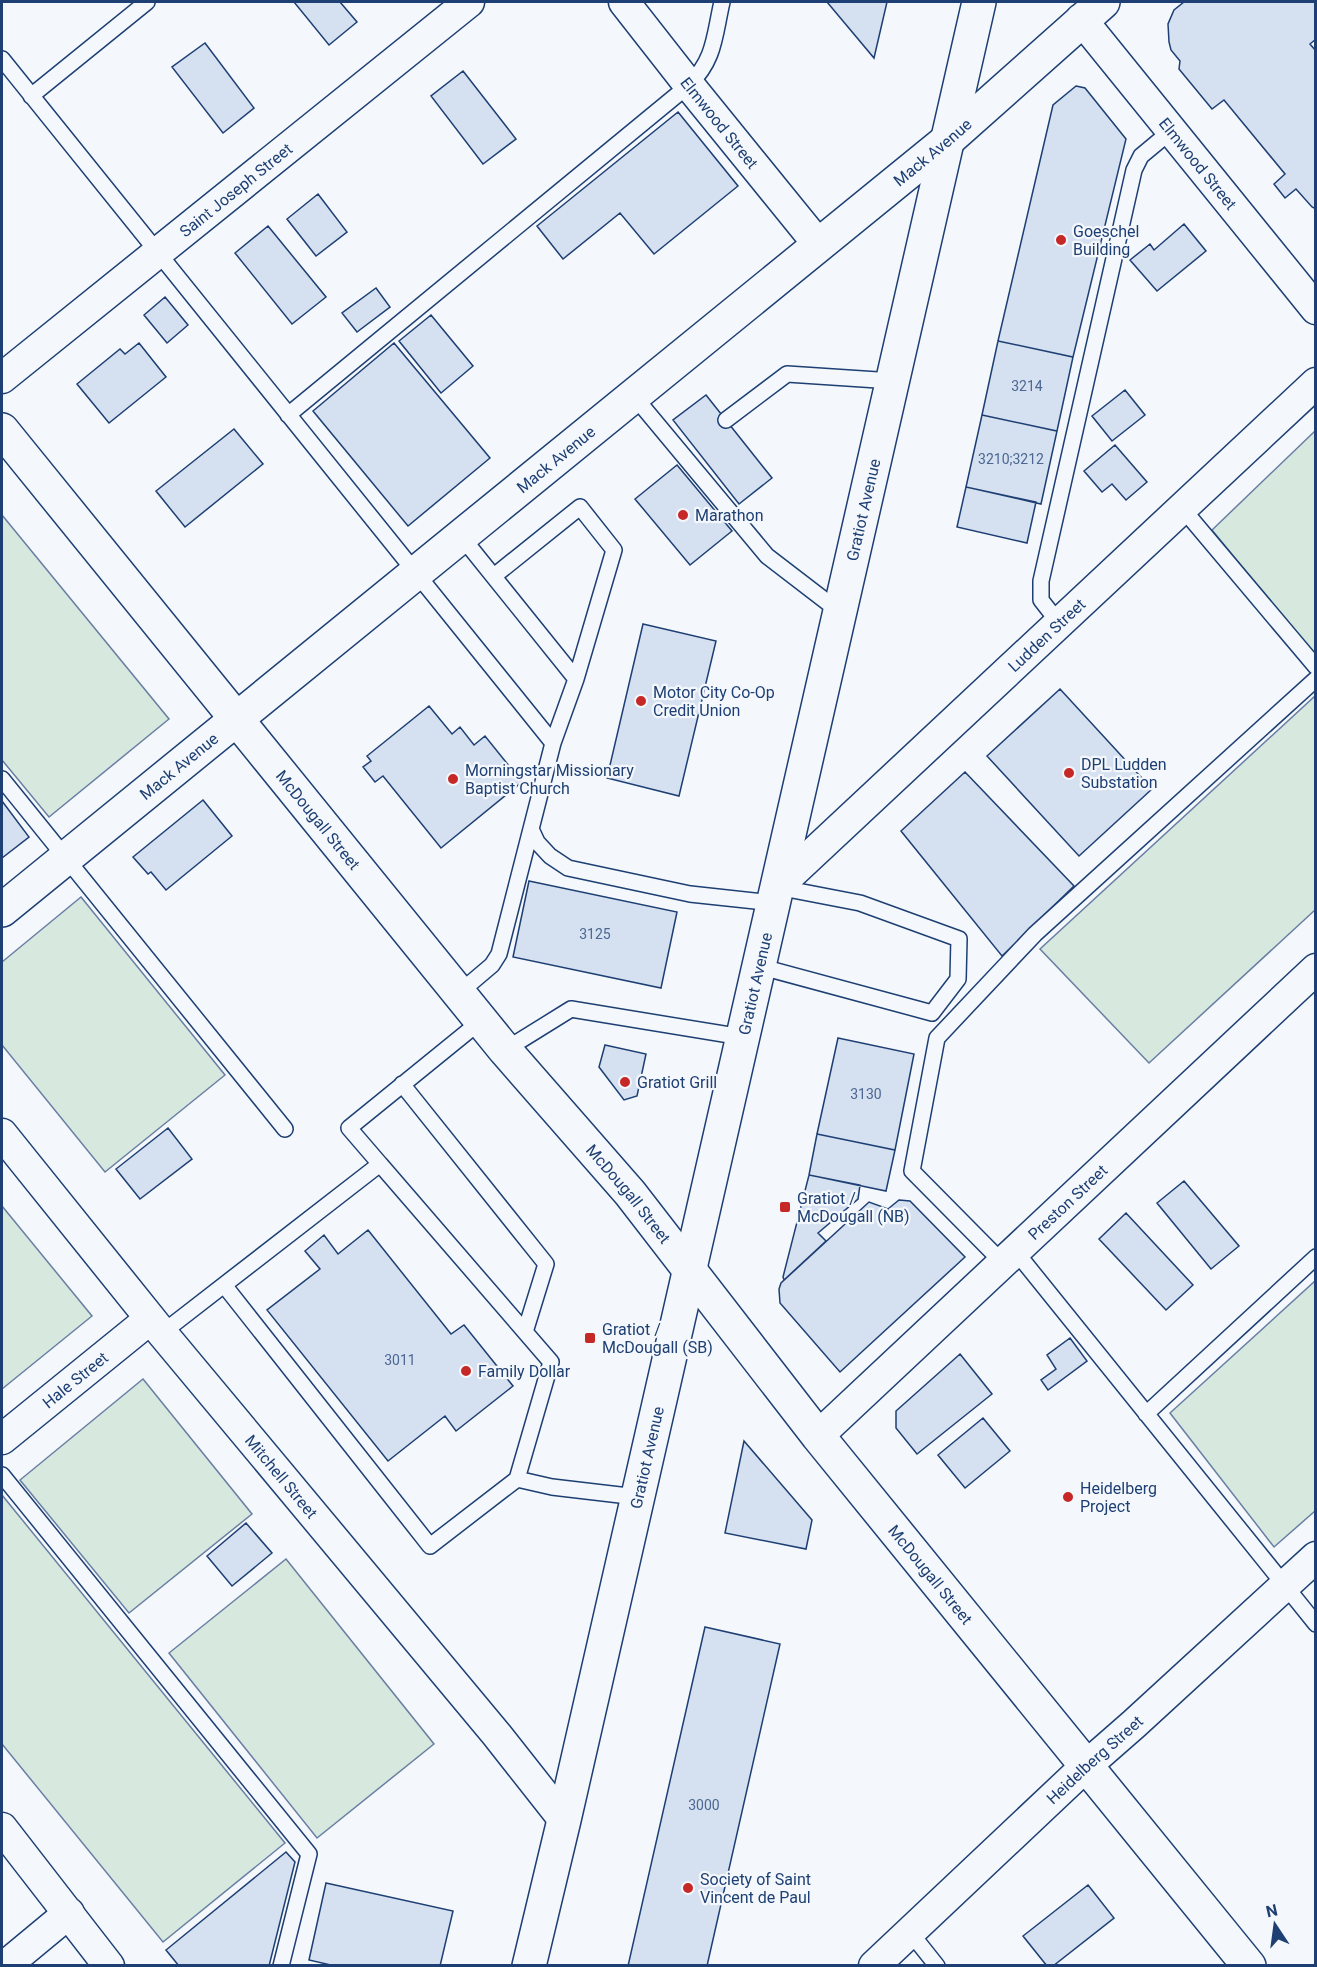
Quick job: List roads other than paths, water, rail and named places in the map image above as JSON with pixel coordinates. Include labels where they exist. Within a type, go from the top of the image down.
[{"type":"main road","name":"Gratiot Avenue","points":[[529,1965],[980,2]]},
{"type":"main road","name":"Mack Avenue","points":[[2,910],[949,138],[1092,10]]},
{"type":"main road","name":"McDougall Street","points":[[2,430],[459,993],[630,1193],[818,1436],[1249,1965]]},
{"type":"street","name":"Saint Joseph Street","points":[[2,378],[469,2]]},
{"type":"street","name":"Elmwood Street","points":[[624,2],[689,86],[818,244]]},
{"type":"street","name":"Elmwood Street","points":[[1092,10],[1171,131],[1316,309]]},
{"type":"street","name":"Ludden Street","points":[[775,895],[1059,622],[1316,383]]},
{"type":"street","name":"Preston Street","points":[[818,1436],[1316,969]]},
{"type":"street","name":"Mitchell Street","points":[[2,1134],[156,1326],[489,1726],[564,1820]]},
{"type":"street","name":"Hale Street","points":[[2,1439],[156,1326]]},
{"type":"street","name":"Heidelberg Street","points":[[874,1965],[1086,1766],[1316,1557]]},
{"type":"street","points":[[2,1828],[109,1965]]},
{"type":"street","points":[[5,1965],[69,1913]]},
{"type":"lane","points":[[31,96],[147,2]]},
{"type":"lane","points":[[288,415],[689,86],[709,60],[722,2]]},
{"type":"lane","points":[[2,59],[553,743]]},
{"type":"lane","points":[[1059,622],[1041,600],[1041,581],[1126,204],[1134,170],[1141,156],[1171,131]]},
{"type":"lane","points":[[726,420],[787,374],[893,381]]},
{"type":"lane","points":[[633,395],[688,451],[767,556],[840,612]]},
{"type":"lane","points":[[459,993],[492,965],[499,954],[553,743],[576,679],[614,550],[580,507],[494,576]]},
{"type":"lane","points":[[1182,508],[1316,667]]},
{"type":"lane","points":[[461,536],[576,679]]},
{"type":"lane","points":[[1316,679],[1035,934],[937,1038],[912,1171],[1010,1257],[1146,1414],[1316,1624]]},
{"type":"lane","points":[[2,779],[285,1129]]},
{"type":"lane","points":[[531,829],[537,842],[550,856],[568,868],[690,894],[775,895],[860,903],[958,939],[958,979],[932,1013],[758,966]]},
{"type":"lane","points":[[506,1050],[571,1009],[742,1037]]},
{"type":"lane","points":[[224,1285],[430,1546],[517,1479],[551,1362],[349,1128],[482,1020]]},
{"type":"lane","points":[[402,1084],[546,1264],[525,1332]]},
{"type":"lane","points":[[156,1326],[224,1285],[380,1164]]},
{"type":"lane","points":[[1146,1414],[1316,1257]]},
{"type":"lane","points":[[2,1475],[309,1854],[281,1965]]},
{"type":"lane","points":[[517,1479],[552,1487],[637,1497]]},
{"type":"lane","points":[[910,1932],[937,1965]]},
{"type":"place","name":"Goeschel Building","points":[[1061,240]]},
{"type":"place","name":"Marathon","points":[[683,515]]},
{"type":"place","name":"Motor City Co-Op Credit Union","points":[[641,701]]},
{"type":"place","name":"DPL Ludden Substation","points":[[1069,773]]},
{"type":"place","name":"Morningstar Missionary Baptist Church","points":[[453,779]]},
{"type":"place","name":"Gratiot Grill","points":[[625,1082]]},
{"type":"place","name":"Gratiot / McDougall (NB)","points":[[785,1207]]},
{"type":"place","name":"Gratiot / McDougall (SB)","points":[[590,1338]]},
{"type":"place","name":"Family Dollar","points":[[466,1371]]},
{"type":"place","name":"Heidelberg Project","points":[[1068,1497]]},
{"type":"place","name":"Society of Saint Vincent de Paul","points":[[688,1888]]}]
